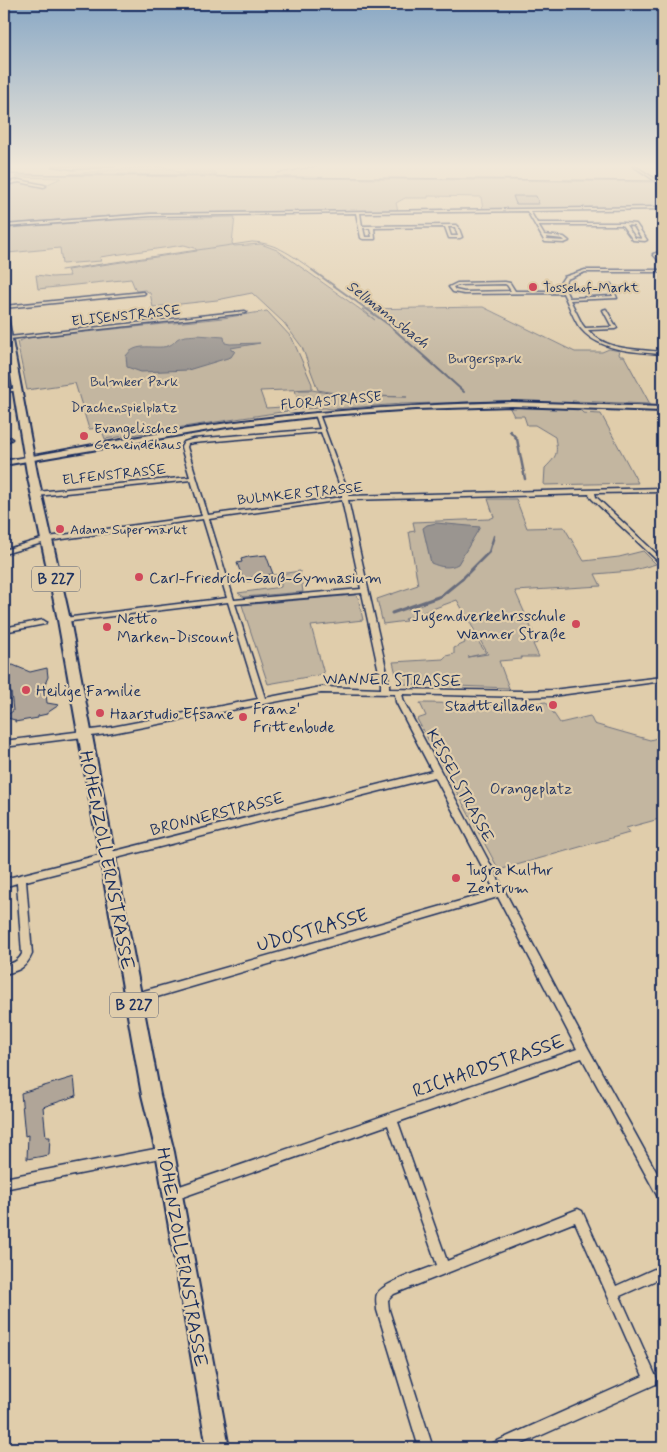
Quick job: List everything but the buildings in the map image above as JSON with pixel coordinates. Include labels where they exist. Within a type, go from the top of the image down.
[{"type":"main road","name":"HOHENZOLLERNSTRASSE","points":[[4,315],[37,494],[64,620],[151,1095],[165,1152],[218,1448]]},
{"type":"main road","name":"FLORASTRASSE","points":[[4,469],[31,461],[227,425],[468,405],[577,405],[663,410]]},
{"type":"main road","name":"FLORASTRASSE","points":[[318,417],[488,409],[578,410],[663,414]]},
{"type":"main road","name":"FLORASTRASSE","points":[[4,463],[31,461]]},
{"type":"street","points":[[362,234],[363,238],[370,239],[374,238],[373,234]]},
{"type":"street","points":[[449,234],[450,237],[460,237],[459,234]]},
{"type":"street","points":[[630,234],[634,239],[645,240],[641,234]]},
{"type":"street","points":[[543,236],[564,238],[567,240],[549,242],[543,236]]},
{"type":"street","points":[[663,252],[655,254],[663,265]]},
{"type":"street","points":[[663,271],[585,271],[565,278],[561,284],[563,292],[584,329],[596,340],[615,347],[663,353]]},
{"type":"street","points":[[513,292],[509,284],[505,283],[463,284],[451,287],[458,292],[513,292],[563,292]]},
{"type":"street","points":[[567,299],[616,297],[610,285]]},
{"type":"street","points":[[4,307],[142,293]]},
{"type":"street","points":[[584,329],[615,328],[605,310]]},
{"type":"street","name":"ELISENSTRASSE","points":[[9,338],[245,312]]},
{"type":"street","points":[[4,391],[18,389]]},
{"type":"street","points":[[318,417],[345,492],[364,591],[385,680],[385,691]]},
{"type":"street","name":"FLORASTRASSE","points":[[193,478],[184,447],[186,443],[323,430]]},
{"type":"street","points":[[193,478],[262,701]]},
{"type":"street","name":"ELFENSTRASSE","points":[[37,494],[193,478]]},
{"type":"street","name":"BULMKER STRASSE","points":[[4,552],[48,539],[345,498],[663,490]]},
{"type":"street","points":[[591,492],[594,498],[663,563]]},
{"type":"street","points":[[64,620],[231,601],[364,591]]},
{"type":"street","points":[[4,630],[43,622]]},
{"type":"street","name":"WANNER STRASSE","points":[[4,744],[85,734],[322,690],[534,694],[663,679]]},
{"type":"street","name":"KESSELSTRASSE","points":[[398,692],[400,702],[584,1052]]},
{"type":"street","name":"BRONNERSTRASSE","points":[[4,883],[437,773]]},
{"type":"street","points":[[4,970],[19,966],[26,960],[21,879]]},
{"type":"street","name":"UDOSTRASSE","points":[[133,999],[500,893]]},
{"type":"street","name":"RICHARDSTRASSE","points":[[172,1195],[584,1052],[663,1195]]},
{"type":"street","points":[[391,1118],[444,1268]]},
{"type":"street","points":[[4,1184],[165,1152]]},
{"type":"street","points":[[426,1448],[384,1310],[382,1297],[390,1290],[578,1215],[651,1379],[498,1448]]},
{"type":"street","points":[[613,1293],[663,1271]]},
{"type":"green space","points":[[9,234],[233,234],[232,243],[234,246],[261,244],[277,250],[375,320],[362,309],[483,307],[575,352],[602,352],[609,349],[620,351],[620,356],[624,356],[650,404],[572,401],[583,413],[601,414],[638,483],[544,485],[545,468],[556,454],[555,437],[535,425],[527,425],[524,416],[514,416],[506,401],[301,409],[105,439],[101,428],[89,429],[75,383],[27,390],[17,342],[27,338],[223,318],[267,311],[292,338],[312,384],[312,389],[260,391],[266,408],[300,406],[295,390],[312,390],[344,396],[407,397],[345,395],[318,390],[302,347],[284,323],[252,293],[217,300],[153,307],[150,293],[145,290],[136,291],[131,279],[38,289],[36,275],[52,277],[70,276],[67,270],[197,251],[195,248],[184,245],[100,257],[101,261],[62,264],[60,248],[8,253]]},
{"type":"green space","points":[[488,499],[516,499],[527,528],[564,527],[584,561],[619,557],[643,551],[656,564],[631,571],[595,574],[601,586],[515,591],[538,643],[533,644],[539,657],[521,657],[522,659],[499,661],[509,688],[403,684],[398,682],[393,662],[443,659],[454,654],[454,648],[465,643],[462,636],[473,634],[486,653],[468,657],[488,654],[457,600],[405,619],[406,621],[383,624],[377,599],[418,585],[409,532],[415,531],[413,522],[489,519],[494,517]]},
{"type":"green space","points":[[300,571],[303,592],[244,597],[238,593],[281,587],[281,582],[284,581],[283,577],[274,578],[273,575]]},
{"type":"green space","points":[[355,595],[358,597],[363,620],[311,626],[324,674],[268,684],[242,605]]},
{"type":"green space","name":"Orangeplatz","points":[[546,702],[560,723],[590,716],[594,724],[650,740],[657,738],[659,740],[663,737],[663,818],[626,828],[629,833],[499,870],[417,719],[426,716],[420,703],[527,704]]},
{"type":"shaded area","points":[[184,336],[224,337],[225,343],[230,344],[260,343],[231,348],[231,350],[235,351],[231,357],[188,370],[141,372],[127,367],[126,356],[130,351],[140,347],[168,346]]},
{"type":"shaded area","points":[[436,523],[480,527],[458,564],[444,567],[431,563],[423,528]]},
{"type":"waterway","name":"Sellmannsbach","points":[[61,270],[252,242],[278,248],[314,271]]},
{"type":"waterway","name":"Sellmannsbach","points":[[312,270],[389,325],[464,392]]},
{"type":"waterway","name":"Sellmannsbach","points":[[510,431],[517,439],[525,479]]},
{"type":"waterway","name":"Sellmannsbach","points":[[463,578],[489,552],[494,536]]},
{"type":"waterway","name":"Sellmannsbach","points":[[392,613],[441,596],[463,578]]},
{"type":"place","name":"Tossehof-Markt","points":[[533,287]]},
{"type":"place","name":"Evangelisches Gemeindehaus","points":[[84,436]]},
{"type":"place","name":"Adana Supermarkt","points":[[60,529]]},
{"type":"place","name":"Carl-Friedrich-Gauß-Gymnasium","points":[[139,577]]},
{"type":"place","name":"Jugendverkehrsschule Wanner Straße","points":[[576,624]]},
{"type":"place","name":"Netto Marken-Discount","points":[[107,627]]},
{"type":"place","name":"Heilige Familie","points":[[26,690]]},
{"type":"place","name":"Stadtteilladen","points":[[553,705]]},
{"type":"place","name":"Haarstudio Efsane","points":[[100,713]]},
{"type":"place","name":"Franz' Frittenbude","points":[[243,717]]},
{"type":"place","name":"Tugra Kultur Zentrum","points":[[456,878]]},
{"type":"park label","name":"Burgerspark","points":[[485,358]]},
{"type":"park label","name":"Bulmker Park","points":[[134,381]]},
{"type":"park label","name":"Drachenspielplatz","points":[[124,407]]}]
